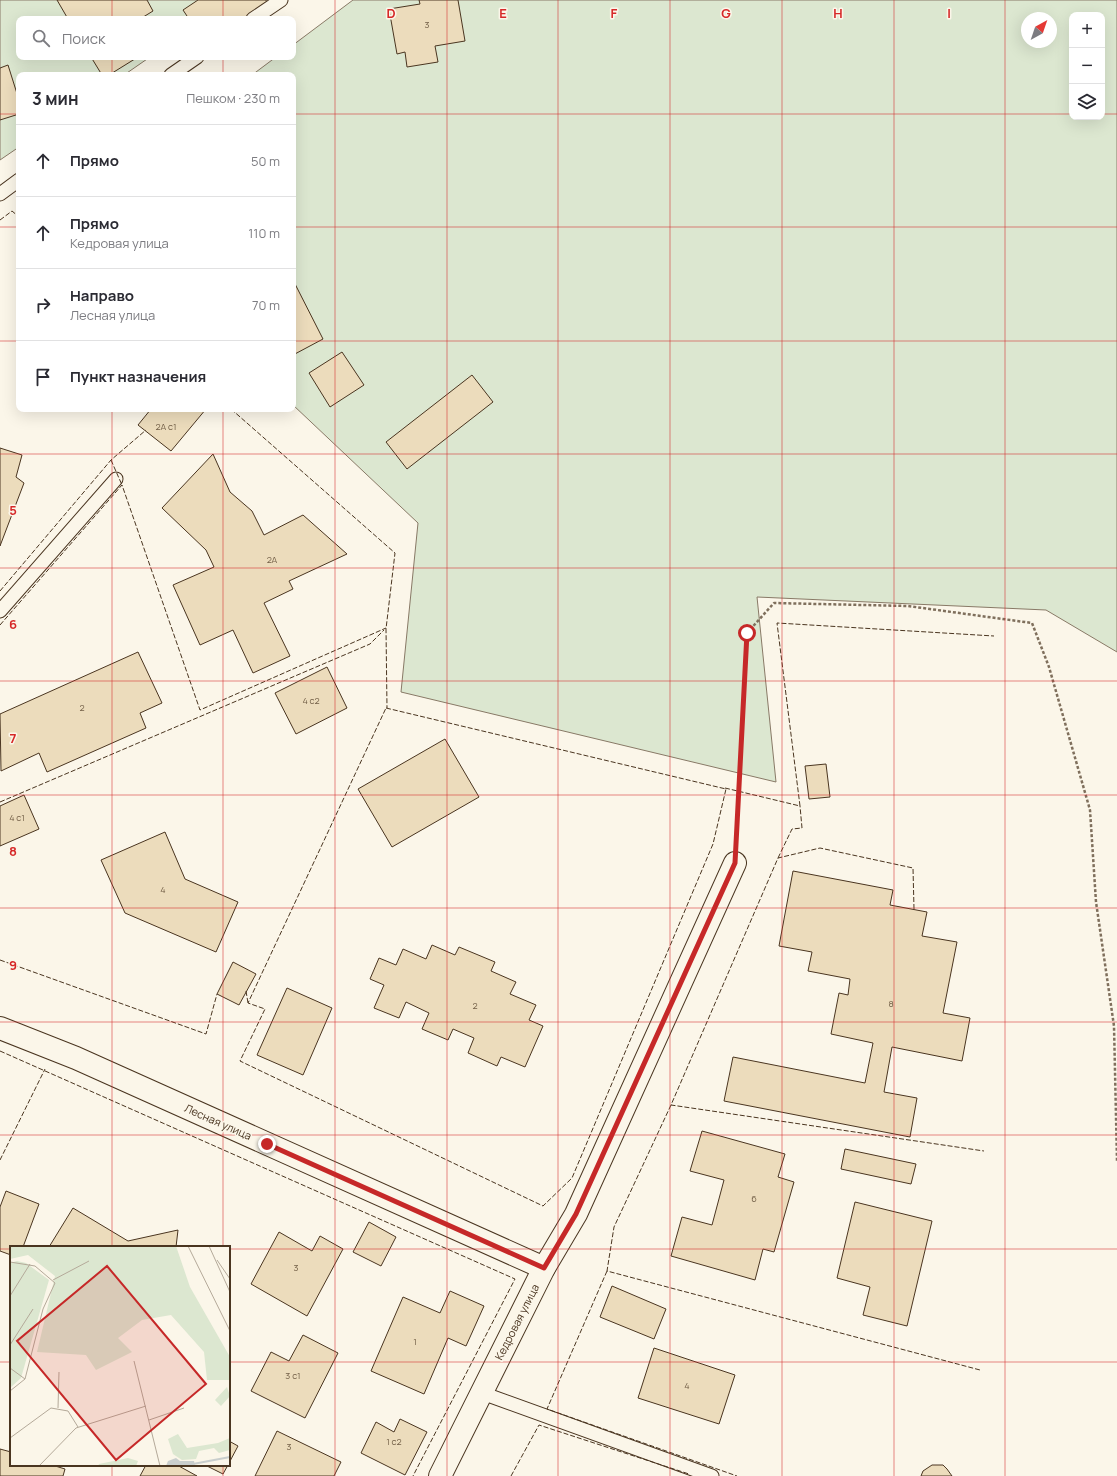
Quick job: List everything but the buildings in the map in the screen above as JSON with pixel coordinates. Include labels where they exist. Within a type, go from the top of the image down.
[{"type":"street","name":"Кедровая улица","points":[[440,1476],[544,1268],[576,1214],[735,863]]},
{"type":"street","name":"Лесная улица","points":[[0,1028],[83,1062],[544,1268]]},
{"type":"lane","points":[[257,16],[281,0]]},
{"type":"lane","points":[[174,72],[192,60]]},
{"type":"lane","points":[[0,194],[16,182]]},
{"type":"lane","points":[[0,612],[116,479]]},
{"type":"lane","points":[[482,1392],[712,1476]]},
{"type":"path","points":[[735,863],[747,633],[774,604],[908,606],[1032,622],[1049,667],[1090,810],[1096,902],[1114,1026],[1117,1161]]},
{"type":"green space","points":[[0,0],[234,0],[210,16],[16,16],[16,60],[146,60],[128,72],[16,72],[16,149],[0,160]]},
{"type":"green space","points":[[353,0],[1117,0],[1117,652],[1046,610],[757,597],[776,782],[401,692],[418,523],[296,408],[296,72],[256,72],[272,60],[296,60],[296,43]]},
{"type":"fence","points":[[0,220],[12,211],[16,214]]},
{"type":"fence","points":[[234,412],[395,553],[386,629],[387,708]]},
{"type":"fence","points":[[0,591],[111,460],[146,430]]},
{"type":"fence","points":[[111,460],[122,485]]},
{"type":"fence","points":[[0,625],[122,485],[200,710],[386,628]]},
{"type":"fence","points":[[725,788],[800,806],[777,623],[994,636]]},
{"type":"fence","points":[[0,802],[370,644],[384,630]]},
{"type":"fence","points":[[386,708],[726,789],[713,844],[572,1178],[543,1206],[240,1061],[265,1009],[248,1003],[386,708]]},
{"type":"fence","points":[[778,858],[792,829],[802,828],[800,806]]},
{"type":"fence","points":[[914,909],[913,868],[820,848],[778,858],[671,1105],[984,1151]]},
{"type":"fence","points":[[0,960],[206,1034],[217,994]]},
{"type":"fence","points":[[246,991],[248,1003]]},
{"type":"fence","points":[[0,1051],[515,1279],[413,1476]]},
{"type":"fence","points":[[0,1160],[45,1069]]},
{"type":"fence","points":[[671,1105],[614,1227],[607,1271],[980,1370]]},
{"type":"fence","points":[[607,1271],[547,1409],[737,1476]]},
{"type":"fence","points":[[511,1476],[539,1425],[689,1474]]},
{"type":"route","points":[[267,1144],[544,1268],[576,1214],[735,863],[747,633]]}]
